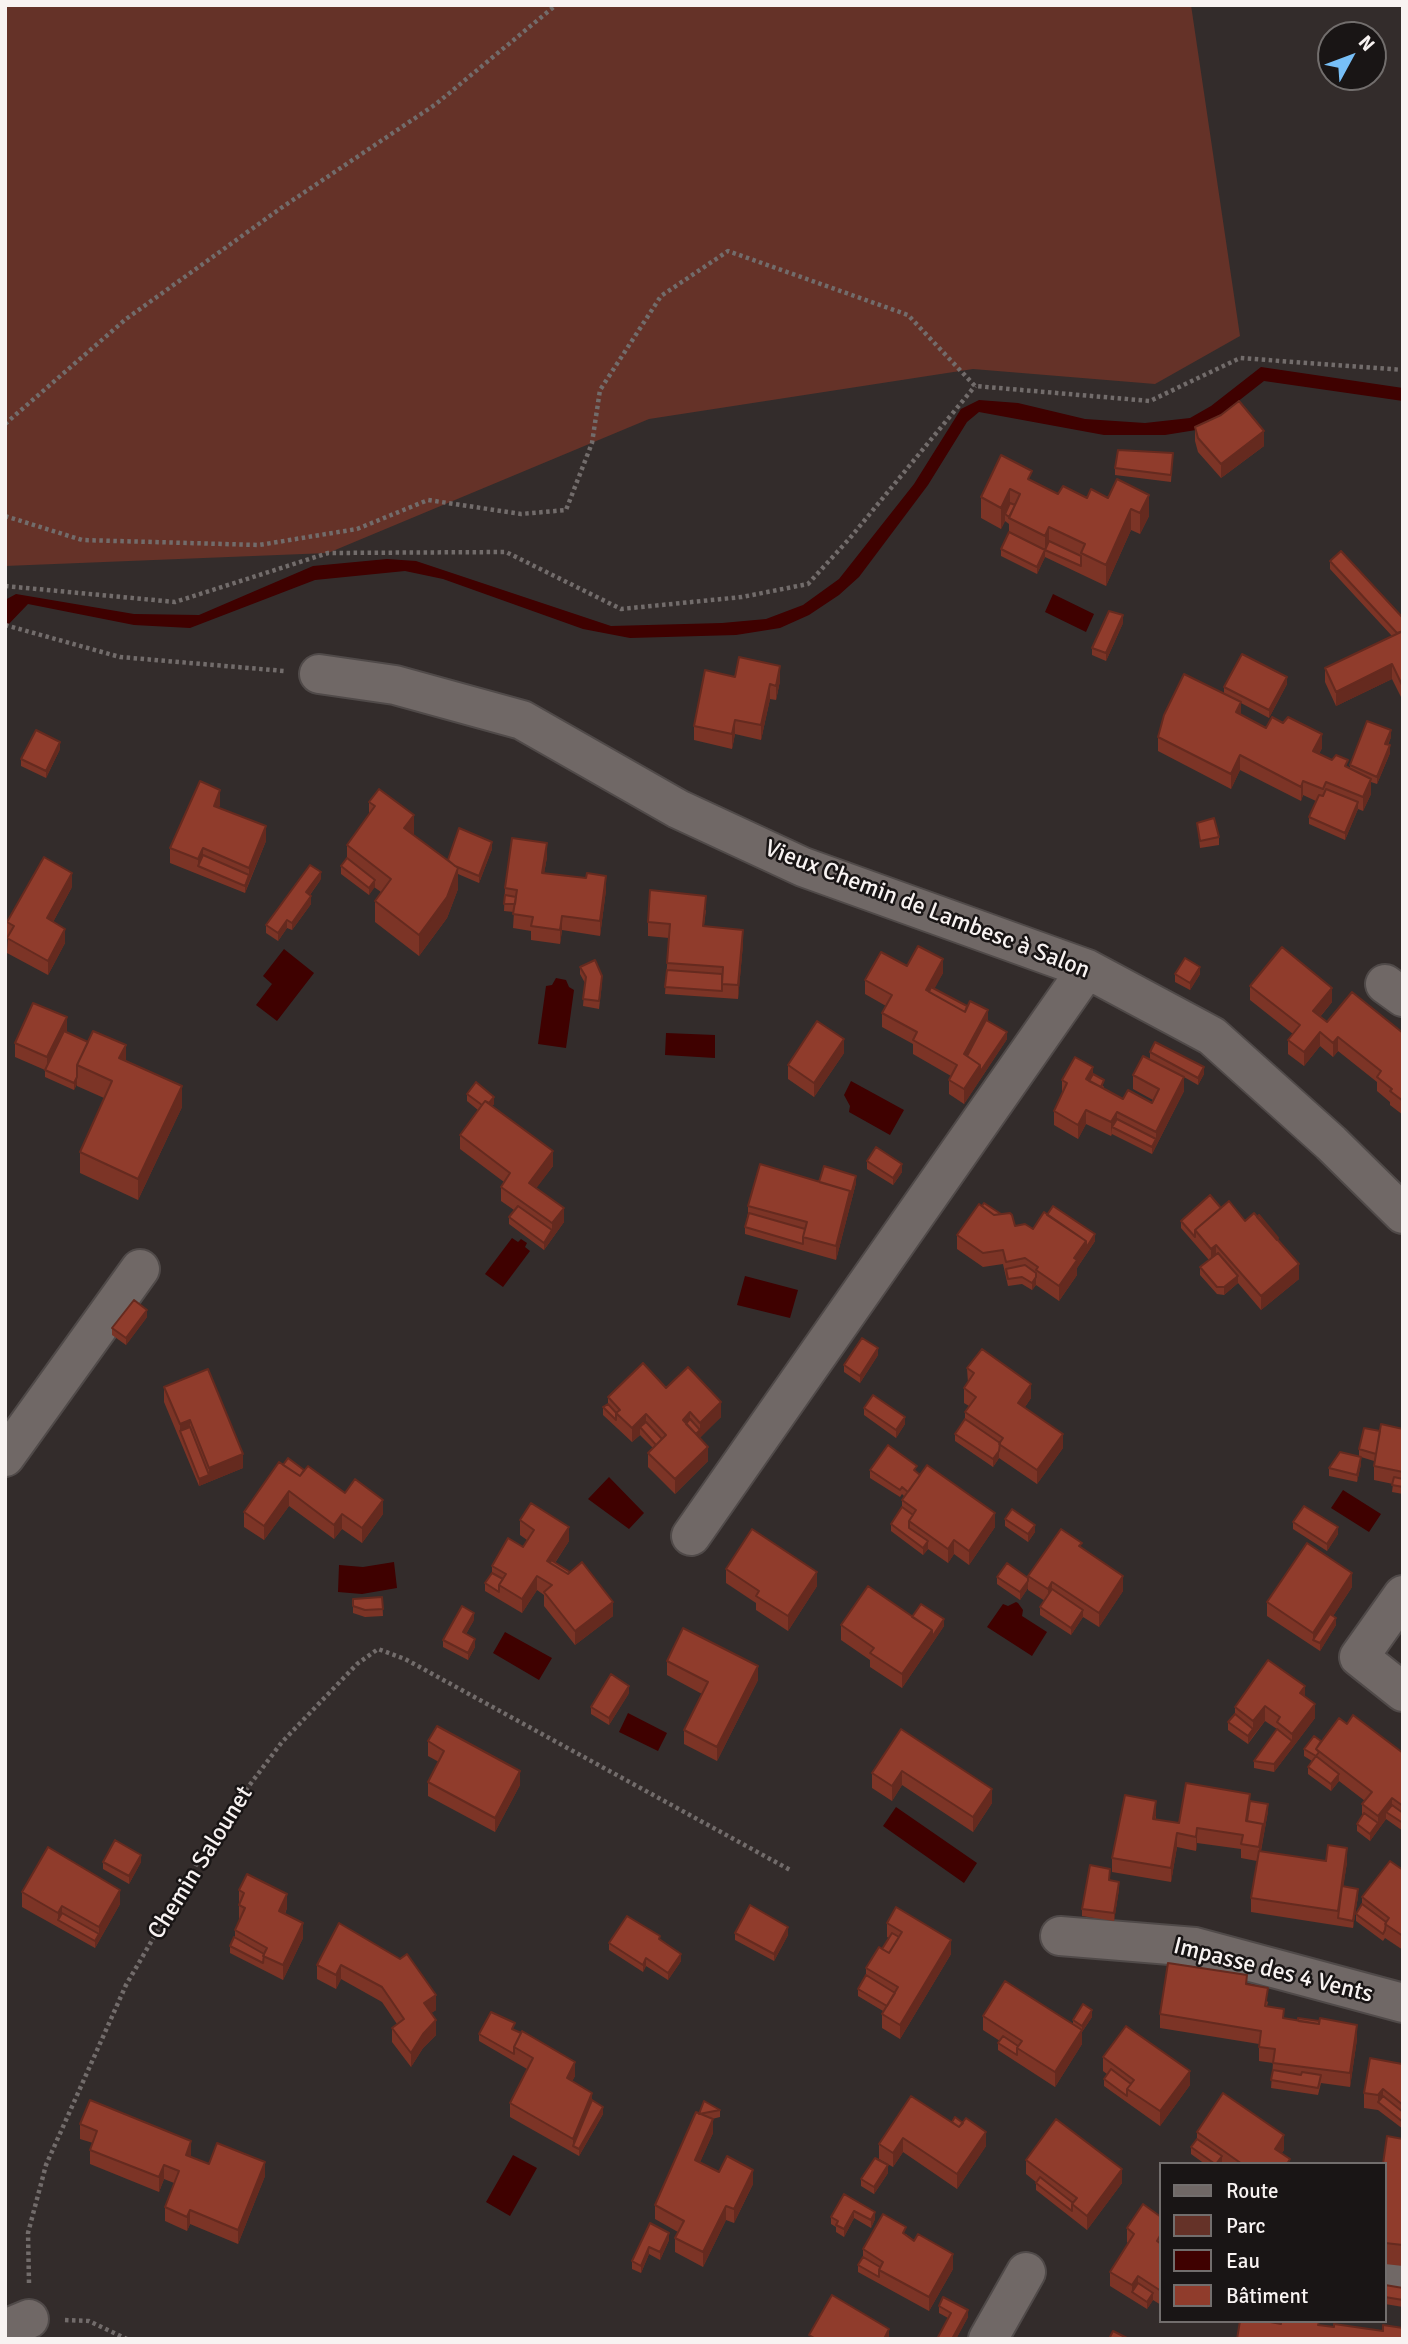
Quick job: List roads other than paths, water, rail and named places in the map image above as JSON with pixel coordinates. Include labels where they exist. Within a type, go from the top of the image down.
[{"type":"street","name":"Vieux Chemin de Lambesc à Salon","points":[[319,674],[396,685],[522,720],[678,809],[803,867],[1087,969],[1212,1036],[1332,1143],[1403,1214]]},
{"type":"street","points":[[691,1536],[1087,969]]},
{"type":"street","points":[[5,1457],[140,1269]]},
{"type":"street","points":[[1403,1595],[1359,1657],[1403,1692]]},
{"type":"street","name":"Impasse des 4 Vents","points":[[1060,1936],[1195,1947],[1403,2003]]},
{"type":"street","points":[[988,2339],[1026,2273]]},
{"type":"water","points":[[1261,367],[1403,388],[1403,401],[1264,381],[1218,417],[1196,430],[1165,435],[1104,435],[979,412],[967,422],[928,485],[859,577],[839,595],[809,615],[780,628],[736,635],[630,638],[583,629],[443,579],[405,571],[315,580],[190,628],[134,625],[28,604],[5,628],[5,600],[16,594],[134,614],[199,615],[313,566],[387,559],[416,561],[611,626],[766,619],[803,605],[839,579],[914,484],[961,409],[979,400],[1018,403],[1085,419],[1145,423],[1190,418],[1211,406]]},
{"type":"water","points":[[1053,594],[1094,614],[1086,632],[1045,612]]},
{"type":"water","points":[[284,949],[314,973],[277,1021],[256,1005],[272,984],[263,976]]},
{"type":"water","points":[[556,978],[566,980],[574,990],[566,1048],[538,1044],[546,986],[552,985]]},
{"type":"water","points":[[666,1033],[715,1035],[715,1058],[665,1055]]},
{"type":"water","points":[[851,1081],[904,1110],[890,1135],[849,1112],[850,1106],[844,1095]]},
{"type":"water","points":[[512,1238],[527,1243],[525,1247],[530,1251],[503,1287],[485,1274]]},
{"type":"water","points":[[745,1276],[798,1290],[790,1318],[737,1305]]},
{"type":"water","points":[[609,1477],[644,1513],[629,1529],[588,1499]]},
{"type":"water","points":[[1343,1490],[1381,1514],[1369,1532],[1331,1508]]},
{"type":"water","points":[[394,1562],[397,1588],[362,1594],[338,1592],[339,1565],[363,1567]]},
{"type":"water","points":[[1016,1602],[1023,1610],[1022,1616],[1047,1632],[1032,1656],[987,1627],[1003,1604],[1008,1606]]},
{"type":"water","points":[[505,1632],[552,1658],[539,1680],[493,1653]]},
{"type":"water","points":[[628,1713],[667,1733],[658,1751],[619,1732]]},
{"type":"water","points":[[896,1807],[977,1863],[964,1883],[883,1826]]},
{"type":"water","points":[[513,2155],[537,2168],[510,2216],[486,2202]]}]
